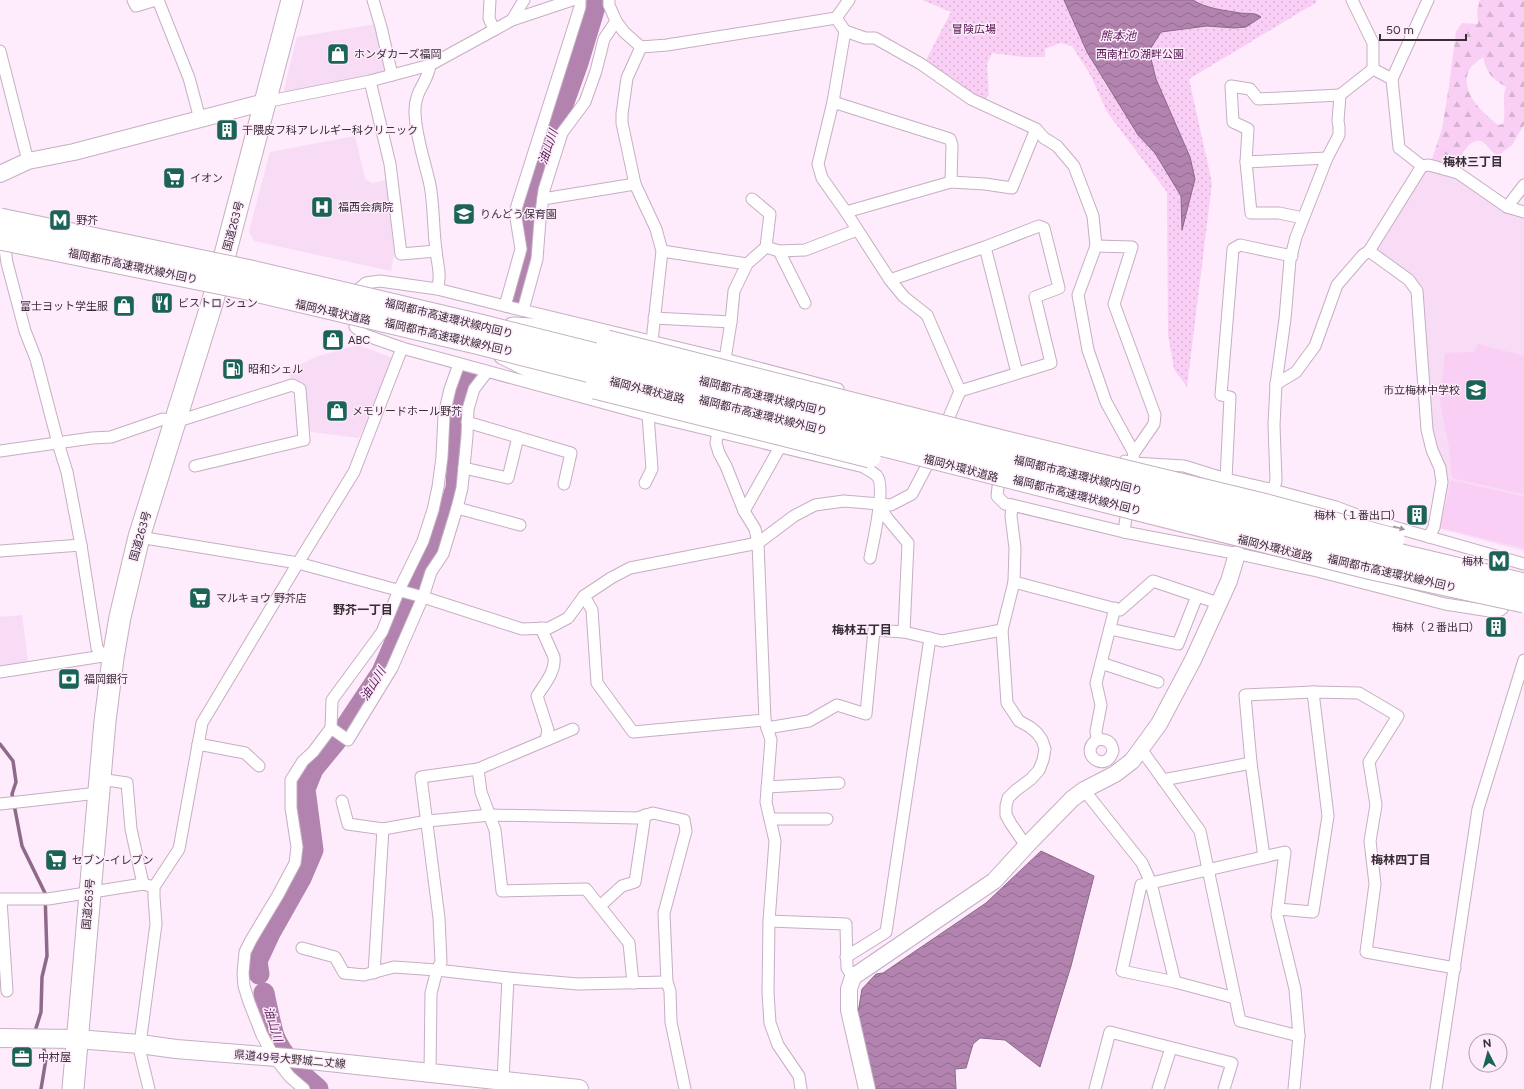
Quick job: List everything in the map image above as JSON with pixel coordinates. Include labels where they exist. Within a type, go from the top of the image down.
[{"type":"highway","name":"国道263号","points":[[73,1089],[99,786],[108,657],[139,536],[176,422],[217,286],[292,0]]},
{"type":"highway","points":[[0,218],[224,259],[359,289],[490,321],[634,361],[944,429],[1130,483],[1210,503],[1329,529],[1446,560],[1524,574]]},
{"type":"highway","name":"福岡都市高速環状線内回り","points":[[0,218],[252,271],[480,325],[1380,550],[1524,584]]},
{"type":"highway","name":"福岡外環状道路","points":[[1,240],[356,317],[485,348],[624,385],[931,459],[1127,511],[1319,565],[1355,566],[1431,587],[1524,608]]},
{"type":"highway","name":"福岡都市高速環状線外回り","points":[[1,240],[247,289],[476,343],[1372,569],[1524,602]]},
{"type":"highway","points":[[511,328],[551,330],[607,341],[994,439],[1268,505],[1524,574]]},
{"type":"highway","points":[[485,348],[544,374],[990,488],[1372,569]]},
{"type":"main road","name":"県道49号大野城二丈線","points":[[0,1038],[77,1039],[140,1044],[176,1049],[301,1059],[430,1073],[504,1085],[580,1089]]},
{"type":"street","points":[[133,0],[136,6],[157,0],[189,78],[200,119]]},
{"type":"street","points":[[373,0],[392,75]]},
{"type":"street","points":[[490,0],[489,18],[494,30]]},
{"type":"street","points":[[512,20],[524,0]]},
{"type":"street","points":[[0,174],[28,161],[74,152],[265,102],[370,81],[430,65],[512,20],[572,0]]},
{"type":"street","points":[[504,306],[521,249],[515,212],[580,7],[580,0]]},
{"type":"street","points":[[609,0],[609,5],[616,21],[624,32],[641,47],[667,45],[836,18],[849,0]]},
{"type":"street","points":[[1352,0],[1372,43],[1373,69]]},
{"type":"street","points":[[1428,0],[1392,79],[1399,148],[1422,166],[1429,165],[1458,172],[1507,208],[1524,212]]},
{"type":"street","points":[[836,18],[845,31],[865,38],[875,38],[921,64],[971,99],[1036,129],[1044,138],[1057,146],[1074,166],[1093,216],[1096,246],[1078,295],[1088,350],[1106,402],[1133,458]]},
{"type":"street","points":[[522,310],[537,259],[543,199],[562,133],[585,102],[596,71],[604,38],[616,21]]},
{"type":"street","points":[[139,536],[298,563],[423,597],[522,629],[549,628],[568,618],[584,596],[611,578],[630,568],[758,543],[794,516],[815,505],[844,501],[891,505],[912,494],[931,459],[960,391],[928,315],[904,297],[890,280],[822,178],[818,164],[833,102],[845,31]]},
{"type":"street","points":[[641,47],[627,78],[622,123],[635,184],[656,229],[662,251],[652,341]]},
{"type":"street","points":[[0,52],[28,161]]},
{"type":"street","points":[[430,65],[429,72],[416,98],[415,114],[421,152],[430,186],[440,280],[437,289]]},
{"type":"street","points":[[1373,69],[1392,79]]},
{"type":"street","points":[[1303,218],[1279,213],[1251,213],[1246,162],[1248,129],[1233,122],[1231,86],[1250,88],[1258,100],[1340,95],[1373,69]]},
{"type":"street","points":[[370,81],[390,164],[401,254],[436,251]]},
{"type":"street","points":[[1273,490],[1276,481],[1274,425],[1276,384],[1285,320],[1290,260],[1303,218],[1327,158],[1339,135],[1338,120],[1340,95]]},
{"type":"street","points":[[833,102],[950,139],[952,145],[951,182]]},
{"type":"street","points":[[846,212],[951,182],[985,184],[1012,188],[1036,129]]},
{"type":"street","points":[[1246,162],[1327,158]]},
{"type":"street","points":[[1276,384],[1296,372],[1315,346],[1337,284],[1363,255],[1369,251],[1422,166]]},
{"type":"street","points":[[543,199],[635,184]]},
{"type":"street","points":[[1507,208],[1524,185]]},
{"type":"street","points":[[725,359],[732,322],[734,291],[747,264],[766,247],[770,214],[752,199]]},
{"type":"street","points":[[890,280],[985,247],[1039,226],[1044,228],[1059,288],[1035,298],[1051,363],[960,391]]},
{"type":"street","points":[[766,247],[779,251],[805,250],[857,230]]},
{"type":"street","points":[[1,240],[25,331],[36,359],[67,472],[81,545],[97,648],[108,657]]},
{"type":"street","points":[[1226,479],[1230,397],[1221,395],[1233,249],[1240,245],[1292,256]]},
{"type":"street","points":[[1096,246],[1132,247],[1114,304],[1155,415],[1154,424],[1133,458],[1124,532]]},
{"type":"street","points":[[985,247],[1017,373]]},
{"type":"street","points":[[662,251],[747,264]]},
{"type":"street","points":[[779,251],[805,303]]},
{"type":"street","points":[[1369,251],[1408,280],[1417,291],[1427,430],[1432,450],[1440,468],[1442,482],[1434,527],[1429,537]]},
{"type":"street","points":[[359,289],[366,283],[380,281],[437,289],[725,359],[812,382],[944,429],[1031,438],[1133,458],[1184,466],[1226,479],[1336,507],[1373,521],[1524,564]]},
{"type":"street","points":[[356,317],[355,327],[364,335],[402,348],[648,415],[864,467],[878,477],[881,486],[870,558]]},
{"type":"street","points":[[654,318],[732,322]]},
{"type":"street","points":[[149,1089],[140,1052],[140,1044],[156,924],[154,887],[180,849],[202,723],[354,472],[402,348]]},
{"type":"street","points":[[304,1089],[290,1077],[274,1057],[262,1035],[244,986],[243,973],[246,952],[251,940],[295,863],[297,847],[291,808],[291,780],[303,761],[313,752],[331,728],[332,700],[382,632],[399,590],[423,541],[433,510],[438,487],[442,458],[444,415],[450,389],[459,364]]},
{"type":"street","points":[[331,728],[348,740],[392,668],[423,597],[431,572],[443,554],[457,508],[464,468],[468,409],[474,389],[485,371]]},
{"type":"street","points":[[0,451],[92,438],[111,438],[163,419],[176,422],[292,385],[300,389],[304,440],[195,466]]},
{"type":"street","points":[[645,483],[652,469],[648,415]]},
{"type":"street","points":[[467,422],[571,453],[564,484]]},
{"type":"street","points":[[718,432],[716,443],[719,453],[744,510],[755,529],[758,543],[766,724],[771,740],[766,802],[775,841],[769,921],[768,992],[770,1023],[778,1045],[800,1076],[801,1089]]},
{"type":"street","points":[[464,468],[508,478],[518,437]]},
{"type":"street","points":[[744,510],[780,448]]},
{"type":"street","points":[[999,478],[997,496],[1005,504],[1124,532],[1237,554],[1319,565],[1336,507]]},
{"type":"street","points":[[879,505],[887,518],[908,543],[904,632]]},
{"type":"street","points":[[1012,505],[1011,516],[1015,548],[1014,582],[1002,630],[1007,703],[1019,721],[1037,733],[1042,740],[1045,749],[1039,770],[1031,779],[1008,798],[1006,806],[1006,815],[1011,824],[1022,840],[1028,844]]},
{"type":"street","points":[[457,508],[520,525]]},
{"type":"street","points":[[0,551],[81,545]]},
{"type":"street","points":[[867,1089],[849,1010],[849,989],[853,977],[994,881],[1072,799],[1084,790],[1115,774],[1132,761],[1163,718],[1193,660],[1229,581],[1237,554]]},
{"type":"street","points":[[1014,582],[1120,610],[1153,581],[1218,603]]},
{"type":"street","points":[[584,596],[592,610],[597,683],[633,732],[809,721],[838,705],[866,714],[874,630],[904,632],[942,641],[1002,630]]},
{"type":"street","points":[[1110,629],[1178,644],[1197,596]]},
{"type":"street","points":[[1097,740],[1096,730],[1101,705],[1096,683],[1115,608]]},
{"type":"street","points":[[541,628],[555,662],[547,682],[536,696],[548,730],[546,740]]},
{"type":"street","points":[[846,957],[886,932],[930,638]]},
{"type":"street","points":[[0,672],[108,657]]},
{"type":"street","points":[[1436,1089],[1478,809],[1524,660]]},
{"type":"street","points":[[1101,663],[1158,682]]},
{"type":"street","points":[[1264,857],[1245,695],[1313,692],[1359,693],[1398,716],[1369,762],[1376,805],[1370,841],[1375,884],[1366,952],[1454,968]]},
{"type":"street","points":[[1278,908],[1313,912],[1315,904],[1328,816],[1313,692]]},
{"type":"street","points":[[430,1073],[431,993],[437,970],[441,962],[439,918],[428,821],[421,777],[478,769],[573,729]]},
{"type":"street","points":[[198,744],[245,753],[258,766]]},
{"type":"street","points":[[1141,749],[1200,831],[1240,1021],[1299,1036]]},
{"type":"street","points":[[1163,780],[1252,763]]},
{"type":"street","points":[[478,769],[481,792],[495,830],[502,891],[586,889],[629,943],[633,982]]},
{"type":"street","points":[[9,803],[99,786],[127,783],[131,829],[143,884]]},
{"type":"street","points":[[767,787],[839,783]]},
{"type":"street","points":[[1084,790],[1142,863],[1151,882],[1175,982]]},
{"type":"street","points":[[342,801],[348,824],[383,829],[428,821],[490,815],[637,818],[653,813],[684,820],[686,831],[664,913],[667,982],[670,991],[671,1022],[685,1089]]},
{"type":"street","points":[[600,906],[622,886],[635,882],[645,815]]},
{"type":"street","points":[[770,819],[827,820]]},
{"type":"street","points":[[374,973],[383,829]]},
{"type":"street","points":[[1235,998],[1175,982],[1122,971],[1141,885],[1285,852],[1277,915],[1295,989],[1299,1036],[1294,1089]]},
{"type":"street","points":[[7,992],[1,900],[45,899],[143,884],[154,887]]},
{"type":"street","points":[[769,921],[846,924],[847,968],[853,977]]},
{"type":"street","points":[[302,948],[335,957],[344,974],[364,975],[394,968],[437,970],[578,984],[667,982]]},
{"type":"street","points":[[504,1085],[508,978]]},
{"type":"street","points":[[1095,1089],[1110,1032],[1232,1063],[1224,1089]]},
{"type":"street","points":[[1158,1089],[1171,1048]]},
{"type":"shaded area","name":"ホンダカーズ福岡","points":[[376,24],[386,72],[286,93],[284,90],[297,37]]},
{"type":"shaded area","name":"福西会病院","points":[[355,136],[365,179],[372,183],[387,180],[394,254],[391,271],[254,241],[249,231],[270,152]]},
{"type":"shaded area","name":"市立梅林中学校","points":[[1428,168],[1454,174],[1507,213],[1524,217],[1524,551],[1438,528],[1446,478],[1431,422],[1425,358],[1422,288],[1377,253],[1376,246],[1421,171]]},
{"type":"shaded area","name":"メモリードホール野芥","points":[[358,345],[395,359],[359,438],[304,431],[302,391],[290,378],[288,370],[318,356]]},
{"type":"shaded area","points":[[22,615],[28,662],[0,666],[0,617]]},
{"type":"green space","name":"西南杜の湖畔公園","points":[[922,0],[1316,0],[1317,2],[1189,79],[1212,183],[1187,387],[1174,369],[1168,334],[1167,192],[1107,112],[1091,76],[1072,46],[1060,43],[1045,49],[1045,57],[1024,57],[992,53],[987,64],[989,95],[983,101],[925,62],[951,12]]},
{"type":"green space","points":[[1480,0],[1524,0],[1524,125],[1512,145],[1499,155],[1493,152],[1483,142],[1476,141],[1468,146],[1452,164],[1442,165],[1435,163],[1432,159],[1442,129],[1456,32],[1462,23],[1478,24],[1477,11]],"holes":[[[1483,57],[1490,75],[1506,87],[1504,96],[1503,124],[1498,125],[1480,108],[1474,101],[1467,86],[1467,78],[1470,68]]]},
{"type":"green space","points":[[1478,344],[1524,356],[1524,494],[1452,478],[1449,447],[1440,402],[1445,353],[1474,352]]},
{"type":"green space","points":[[1451,480],[1524,497],[1524,548],[1440,528]]},
{"type":"water","name":"熊本池","points":[[1064,0],[1193,0],[1198,3],[1222,10],[1254,14],[1261,17],[1246,27],[1234,28],[1207,26],[1161,32],[1149,51],[1156,79],[1190,157],[1195,179],[1182,230],[1181,196],[1155,153],[1138,135],[1087,52]]},
{"type":"water","points":[[1041,851],[1094,876],[1071,966],[1040,1067],[1005,1040],[980,1038],[973,1044],[966,1068],[955,1069],[956,1089],[874,1089],[858,1013],[862,989],[876,974],[883,973],[986,903]]},
{"type":"waterway","name":"油山川","points":[[515,297],[532,245],[529,210],[535,183],[578,63],[595,7],[599,0]]},
{"type":"waterway","name":"油山川","points":[[259,974],[257,961],[270,933],[301,878],[313,850],[305,789],[313,769],[336,741],[382,672],[412,603],[427,560],[443,527],[456,488],[461,393],[469,379]]},
{"type":"waterway","points":[[0,744],[13,761],[16,782],[12,794],[22,846],[45,893],[47,956],[42,977],[41,1012],[36,1028]]},
{"type":"waterway","name":"油山川","points":[[264,993],[277,1043],[293,1065],[318,1089]]},
{"type":"waterway","points":[[41,1089],[46,1059],[44,1049]]},
{"type":"place","name":"ホンダカーズ福岡","points":[[338,54]]},
{"type":"place","name":"干隈皮フ科アレルギー科クリニック","points":[[227,130]]},
{"type":"place","name":"イオン","points":[[174,178]]},
{"type":"place","name":"福西会病院","points":[[322,207]]},
{"type":"place","name":"りんどう保育園","points":[[464,214]]},
{"type":"place","name":"野芥","points":[[60,220]]},
{"type":"place","name":"ビストロ シュン","points":[[162,303]]},
{"type":"place","name":"富士ヨット学生服","points":[[124,306]]},
{"type":"place","name":"ABC","points":[[333,340]]},
{"type":"place","name":"昭和シェル","points":[[233,369]]},
{"type":"place","name":"市立梅林中学校","points":[[1476,390]]},
{"type":"place","name":"メモリードホール野芥","points":[[337,411]]},
{"type":"place","name":"梅林（１番出口）","points":[[1417,515]]},
{"type":"place","name":"梅林","points":[[1499,561]]},
{"type":"place","name":"マルキョウ 野芥店","points":[[200,598]]},
{"type":"place","name":"梅林（２番出口）","points":[[1496,627]]},
{"type":"place","name":"福岡銀行","points":[[69,679]]},
{"type":"place","name":"セブン-イレブン","points":[[56,860]]},
{"type":"place","name":"中村屋","points":[[22,1057]]},
{"type":"district","name":"梅林三丁目","points":[[1473,162]]},
{"type":"district","name":"野芥一丁目","points":[[363,610]]},
{"type":"district","name":"梅林五丁目","points":[[862,630]]},
{"type":"district","name":"梅林四丁目","points":[[1401,860]]},
{"type":"park label","name":"冒険広場","points":[[974,29]]}]
